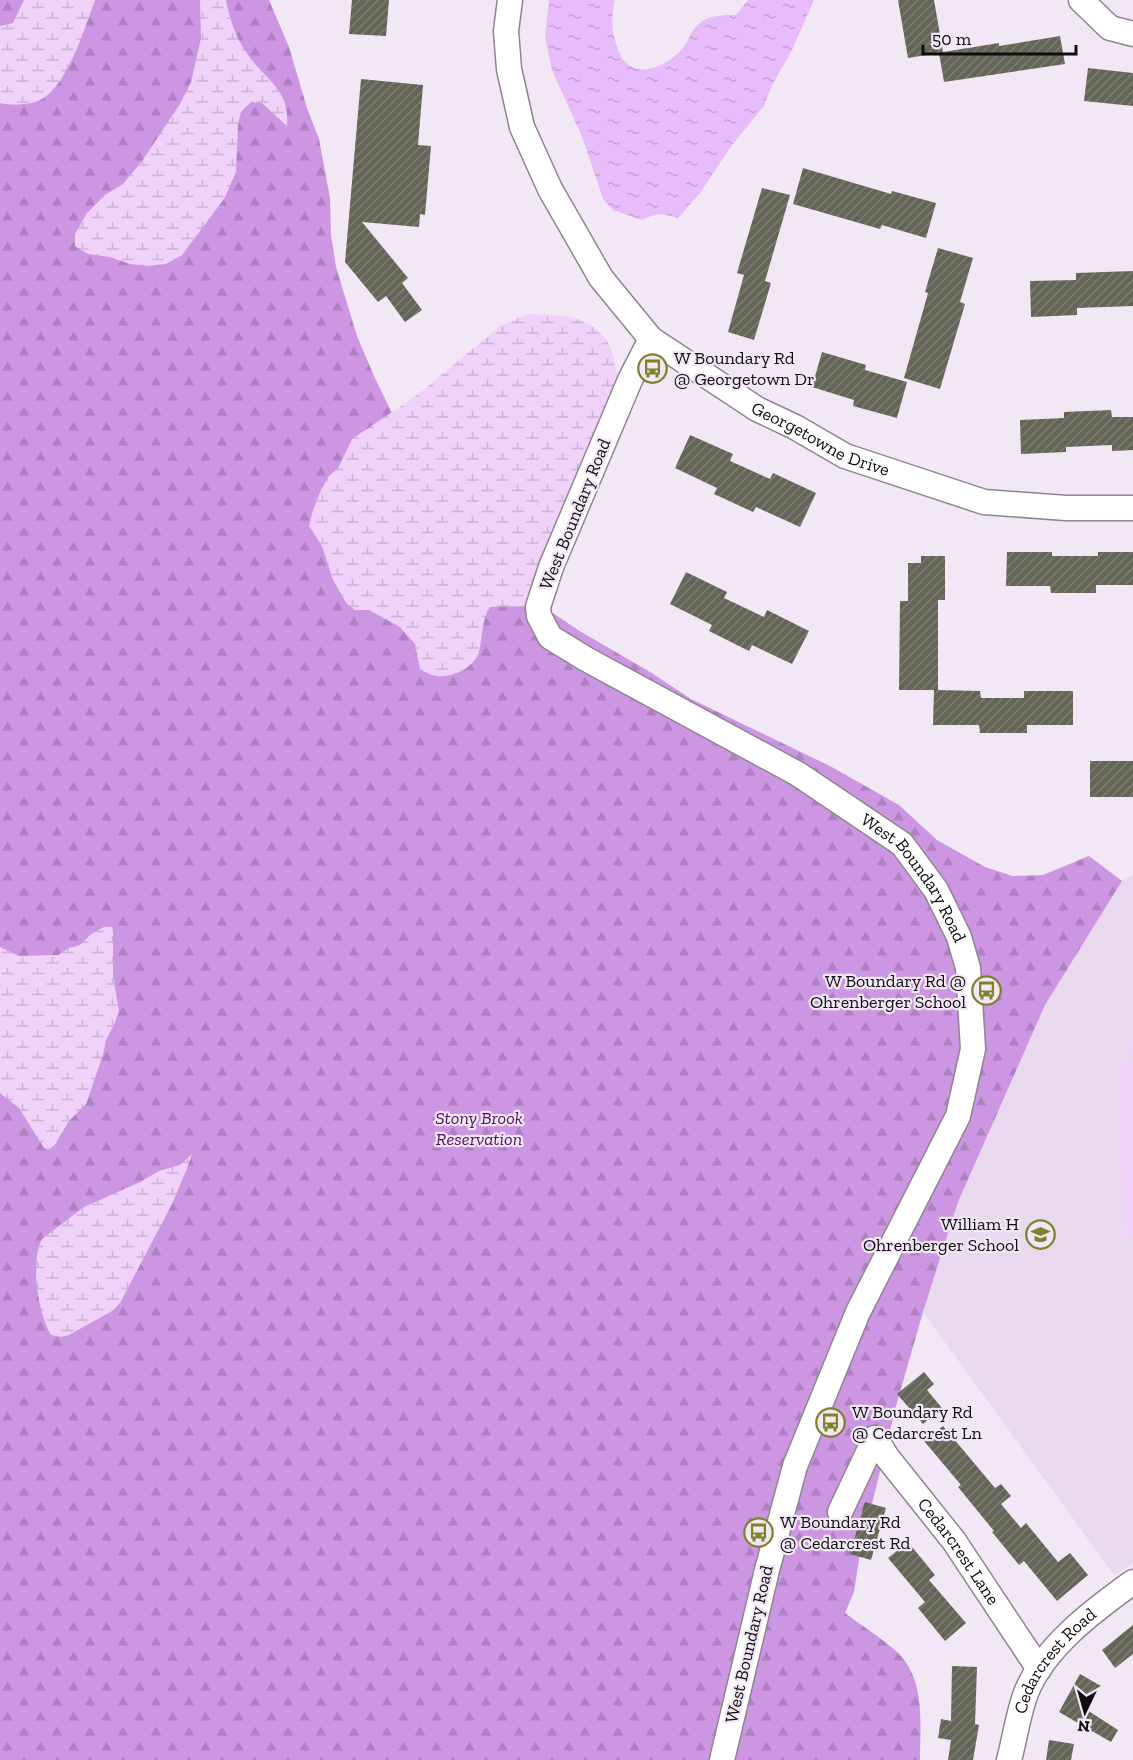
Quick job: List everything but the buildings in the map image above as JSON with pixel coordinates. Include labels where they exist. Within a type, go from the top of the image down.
[{"type":"street","name":"Georgetowne Drive","points":[[510,0],[506,31],[509,69],[522,128],[550,189],[601,278],[651,339],[757,409],[795,427],[845,456],[984,502],[1066,508],[1133,508]]},
{"type":"street","points":[[1081,0],[1110,28],[1133,34]]},
{"type":"street","name":"West Boundary Road","points":[[651,339],[630,380],[551,567],[538,607],[539,616],[550,636],[586,659],[798,774],[902,844],[936,890],[959,937],[968,968],[973,1049],[958,1116],[858,1312],[795,1466],[766,1570],[722,1760]]},
{"type":"street","name":"Cedarcrest Lane","points":[[840,1512],[875,1438],[887,1457],[954,1542],[1039,1669]]},
{"type":"street","name":"Cedarcrest Road","points":[[1009,1760],[1026,1693],[1039,1669],[1070,1631],[1133,1582]]},
{"type":"shaded area","name":"William H Ohrenberger School","points":[[1133,875],[1133,1563],[1114,1575],[923,1312],[958,1202],[1045,1005],[1122,881]]},
{"type":"green space","name":"Stony Brook Reservation","points":[[0,0],[269,0],[289,47],[319,139],[330,198],[331,235],[336,267],[357,336],[374,376],[405,440],[541,605],[691,699],[830,766],[899,805],[937,840],[985,867],[1013,876],[1043,875],[1089,856],[1122,881],[1045,1005],[958,1202],[896,1406],[860,1553],[854,1592],[845,1613],[879,1637],[907,1664],[917,1689],[920,1760],[0,1760]]},
{"type":"green space","points":[[24,0],[95,0],[68,68],[51,92],[33,103],[15,105],[0,103],[0,26],[13,23]]},
{"type":"green space","points":[[200,0],[226,0],[233,27],[242,46],[280,93],[287,113],[287,126],[262,103],[251,102],[241,112],[238,125],[236,172],[224,199],[182,255],[166,264],[149,266],[88,254],[75,246],[75,234],[87,213],[105,195],[123,184],[142,161],[180,104],[191,82],[201,38]]},
{"type":"green space","points":[[528,314],[569,317],[597,329],[613,354],[618,396],[528,606],[490,607],[484,623],[479,652],[472,663],[456,674],[434,676],[420,669],[415,644],[400,627],[369,610],[355,610],[347,604],[333,580],[322,546],[309,526],[313,510],[321,490],[329,476],[338,468],[352,439],[416,396],[500,326]]},
{"type":"green space","points":[[104,927],[112,927],[113,932],[113,976],[119,1011],[106,1040],[86,1104],[69,1121],[54,1146],[49,1149],[44,1148],[19,1108],[0,1093],[0,947],[19,956],[58,955],[69,948],[80,945],[91,934]]},
{"type":"green space","points":[[1133,1046],[1133,1236],[1124,1235],[1119,1087],[1120,1064],[1131,1065],[1130,1049]]},
{"type":"green space","points":[[192,1154],[172,1204],[120,1303],[112,1311],[69,1335],[61,1337],[51,1335],[42,1314],[37,1287],[38,1249],[42,1239],[84,1207],[159,1171],[180,1165]]},
{"type":"water","points":[[549,0],[615,0],[612,21],[620,54],[633,68],[650,69],[676,56],[694,29],[704,20],[736,15],[748,0],[814,0],[764,106],[732,145],[700,193],[678,218],[660,214],[642,220],[613,210],[603,199],[583,139],[552,70],[545,37]]},
{"type":"place","name":"W Boundary Rd @ Georgetown Dr","points":[[653,368]]},
{"type":"place","name":"W Boundary Rd @ Ohrenberger School","points":[[987,991]]},
{"type":"place","name":"William H Ohrenberger School","points":[[1040,1234]]},
{"type":"place","name":"W Boundary Rd @ Cedarcrest Ln","points":[[831,1422]]},
{"type":"place","name":"W Boundary Rd @ Cedarcrest Rd","points":[[759,1532]]}]
